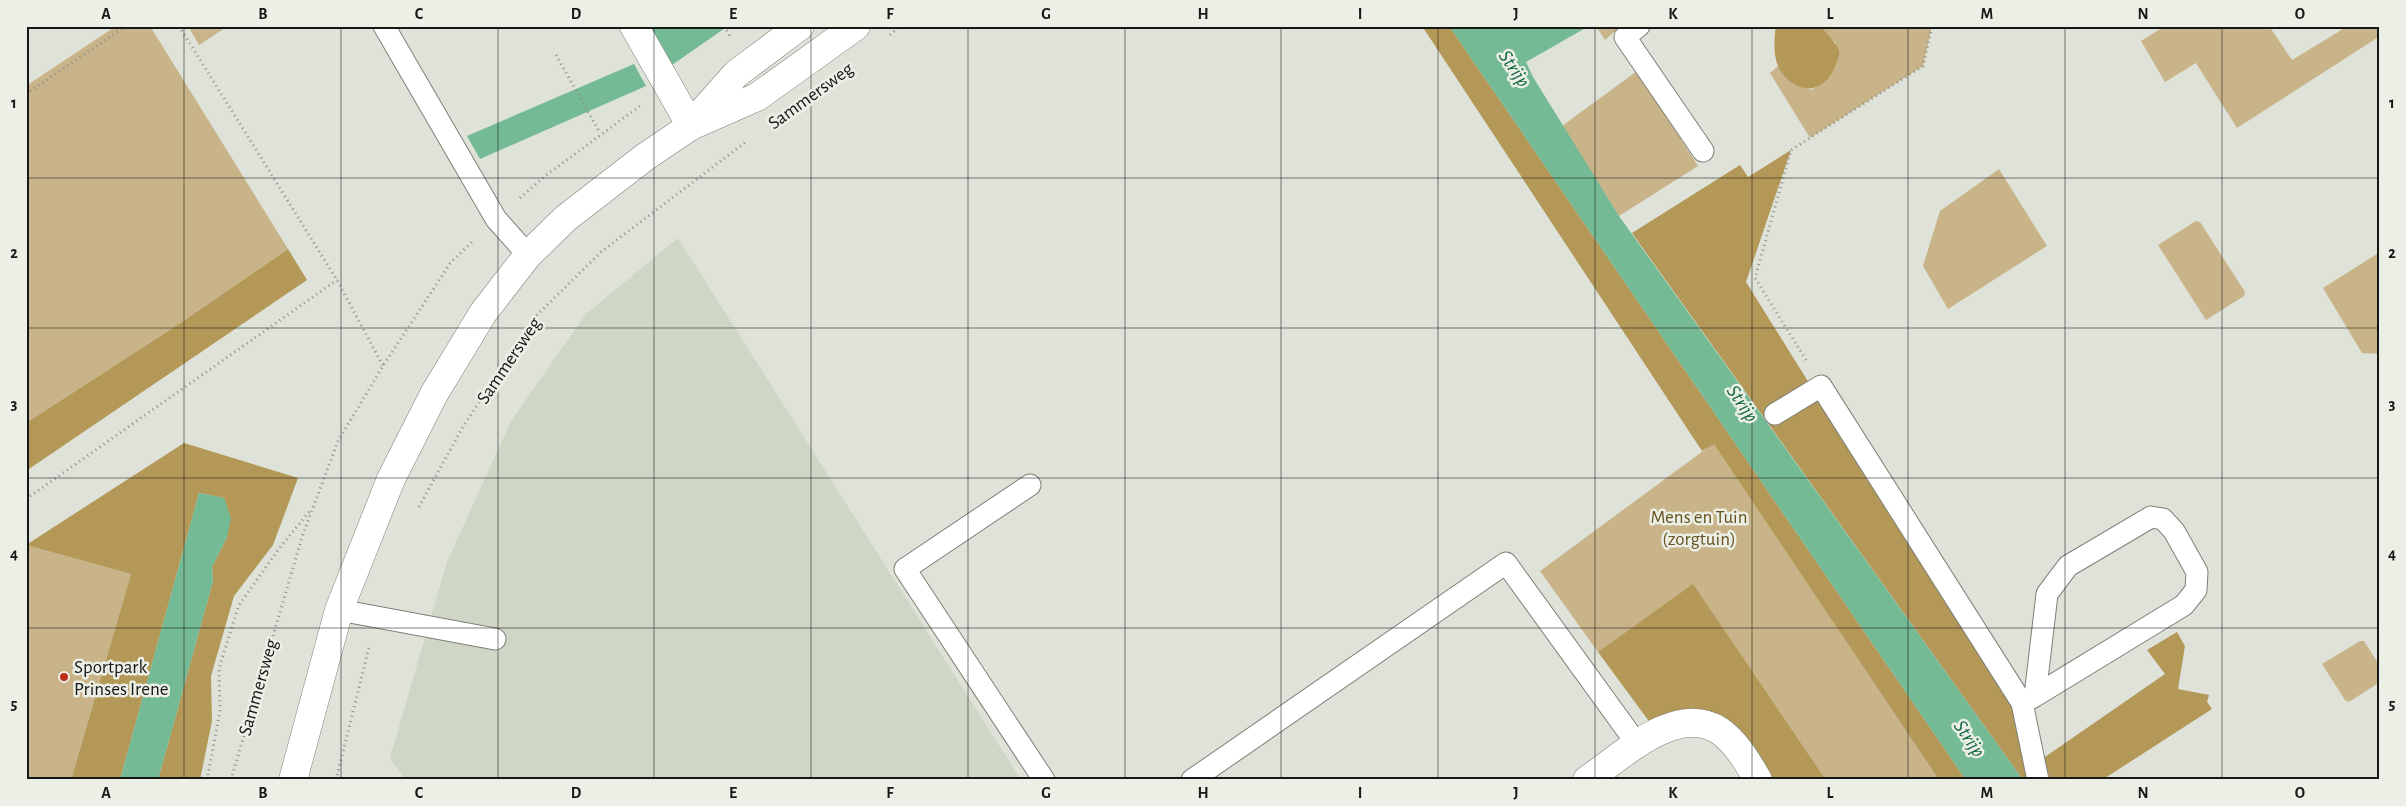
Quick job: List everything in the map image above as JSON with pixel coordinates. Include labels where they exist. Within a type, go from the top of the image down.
[{"type":"street","points":[[634,26],[691,126]]},
{"type":"street","name":"Sammersweg","points":[[691,126],[736,74],[800,26]]},
{"type":"street","name":"Sammersweg","points":[[293,780],[339,610],[391,478],[434,394],[483,313],[528,255],[566,218],[645,157],[691,126],[757,97],[856,26]]},
{"type":"street","points":[[1587,780],[1637,744],[1660,731],[1679,724],[1702,723],[1721,731],[1743,754],[1758,780]]},
{"type":"lane","points":[[384,26],[496,219],[528,255]]},
{"type":"lane","points":[[1638,26],[1625,37],[1702,151]]},
{"type":"lane","points":[[1775,414],[1822,386],[2029,700]]},
{"type":"lane","points":[[1030,485],[905,569],[1044,780]]},
{"type":"lane","points":[[2029,700],[2184,605],[2196,590],[2197,572],[2174,531],[2163,519],[2151,517],[2068,566],[2047,594],[2029,700],[2038,780]]},
{"type":"lane","points":[[1192,780],[1506,563],[1637,744]]},
{"type":"lane","points":[[339,610],[495,639]]},
{"type":"path","points":[[26,94],[126,26]]},
{"type":"path","points":[[179,26],[337,280],[383,366]]},
{"type":"path","points":[[724,26],[730,36]]},
{"type":"path","points":[[886,38],[900,26]]},
{"type":"path","points":[[1822,386],[1755,278],[1791,150],[1923,66],[1932,26]]},
{"type":"path","points":[[556,55],[600,133]]},
{"type":"path","name":"Sammersweg","points":[[416,514],[461,430],[533,319],[601,252],[752,137]]},
{"type":"path","points":[[26,499],[337,280]]},
{"type":"path","name":"Sammersweg","points":[[207,780],[220,712],[219,668],[239,605],[281,546],[312,509],[302,537],[231,780]]},
{"type":"path","points":[[336,780],[377,616]]},
{"type":"shaded area","points":[[1422,26],[1449,26],[1966,780],[1939,780],[1714,444],[1702,451]]},
{"type":"shaded area","points":[[1776,26],[1821,26],[1834,42],[1839,51],[1838,58],[1834,69],[1822,84],[1815,88],[1799,87],[1785,76],[1779,68],[1775,53]]},
{"type":"shaded area","points":[[1791,150],[1746,282],[1935,585],[2007,678],[2027,780],[2023,780],[1632,233],[1740,165],[1748,177]]},
{"type":"shaded area","points":[[678,238],[1021,780],[406,780],[390,758],[447,562],[511,421],[586,314]]},
{"type":"shaded area","points":[[288,249],[307,280],[26,471],[26,423],[182,322]]},
{"type":"shaded area","points":[[184,443],[298,478],[273,545],[234,596],[211,676],[212,721],[200,780],[158,780],[213,581],[212,567],[227,537],[224,498],[199,493],[120,780],[71,780],[131,574],[26,545]]},
{"type":"shaded area","points":[[1693,584],[1826,780],[1764,780],[1739,743],[1651,724],[1598,652]]},
{"type":"shaded area","points":[[2177,632],[2185,646],[2178,689],[2209,695],[2207,702],[2212,709],[2102,780],[2051,780],[2042,759],[2165,674],[2147,650]]},
{"type":"green space","points":[[116,26],[150,26],[288,249],[182,322],[26,423],[26,86]]},
{"type":"green space","points":[[188,26],[228,26],[199,45]]},
{"type":"green space","points":[[1596,26],[1621,26],[1605,40]]},
{"type":"green space","points":[[1821,26],[1932,26],[1923,66],[1810,138],[1770,73],[1778,66],[1787,78],[1811,90],[1819,86],[1831,71],[1836,43],[1828,38]]},
{"type":"green space","points":[[2165,26],[2269,26],[2292,60],[2348,26],[2380,26],[2380,36],[2237,128],[2196,63],[2165,82],[2141,41]]},
{"type":"green space","points":[[1637,71],[1698,166],[1619,216],[1562,126]]},
{"type":"green space","points":[[1999,169],[2047,246],[1948,309],[1923,266],[1940,211]]},
{"type":"green space","points":[[2196,221],[2200,222],[2245,292],[2244,296],[2206,320],[2158,245]]},
{"type":"green space","points":[[2380,252],[2380,354],[2362,353],[2323,288]]},
{"type":"green space","name":"Mens en Tuin (zorgtuin)","points":[[1714,443],[1939,780],[1826,780],[1693,585],[1598,652],[1540,571]]},
{"type":"green space","name":"Sportpark Prinses Irene","points":[[26,545],[131,574],[71,780],[26,780]]},
{"type":"green space","points":[[2360,641],[2364,641],[2380,666],[2380,682],[2349,702],[2345,700],[2322,664]]},
{"type":"water","points":[[643,26],[728,26],[669,67]]},
{"type":"water","name":"Strijp","points":[[1449,26],[1589,26],[1526,62],[1533,77],[1619,216],[2023,780],[1966,780]]},
{"type":"water","points":[[634,64],[646,86],[480,159],[467,136]]},
{"type":"water","points":[[199,493],[224,498],[231,518],[227,537],[212,567],[213,581],[158,780],[120,780]]},
{"type":"place","name":"Sportpark Prinses Irene","points":[[64,677]]}]
